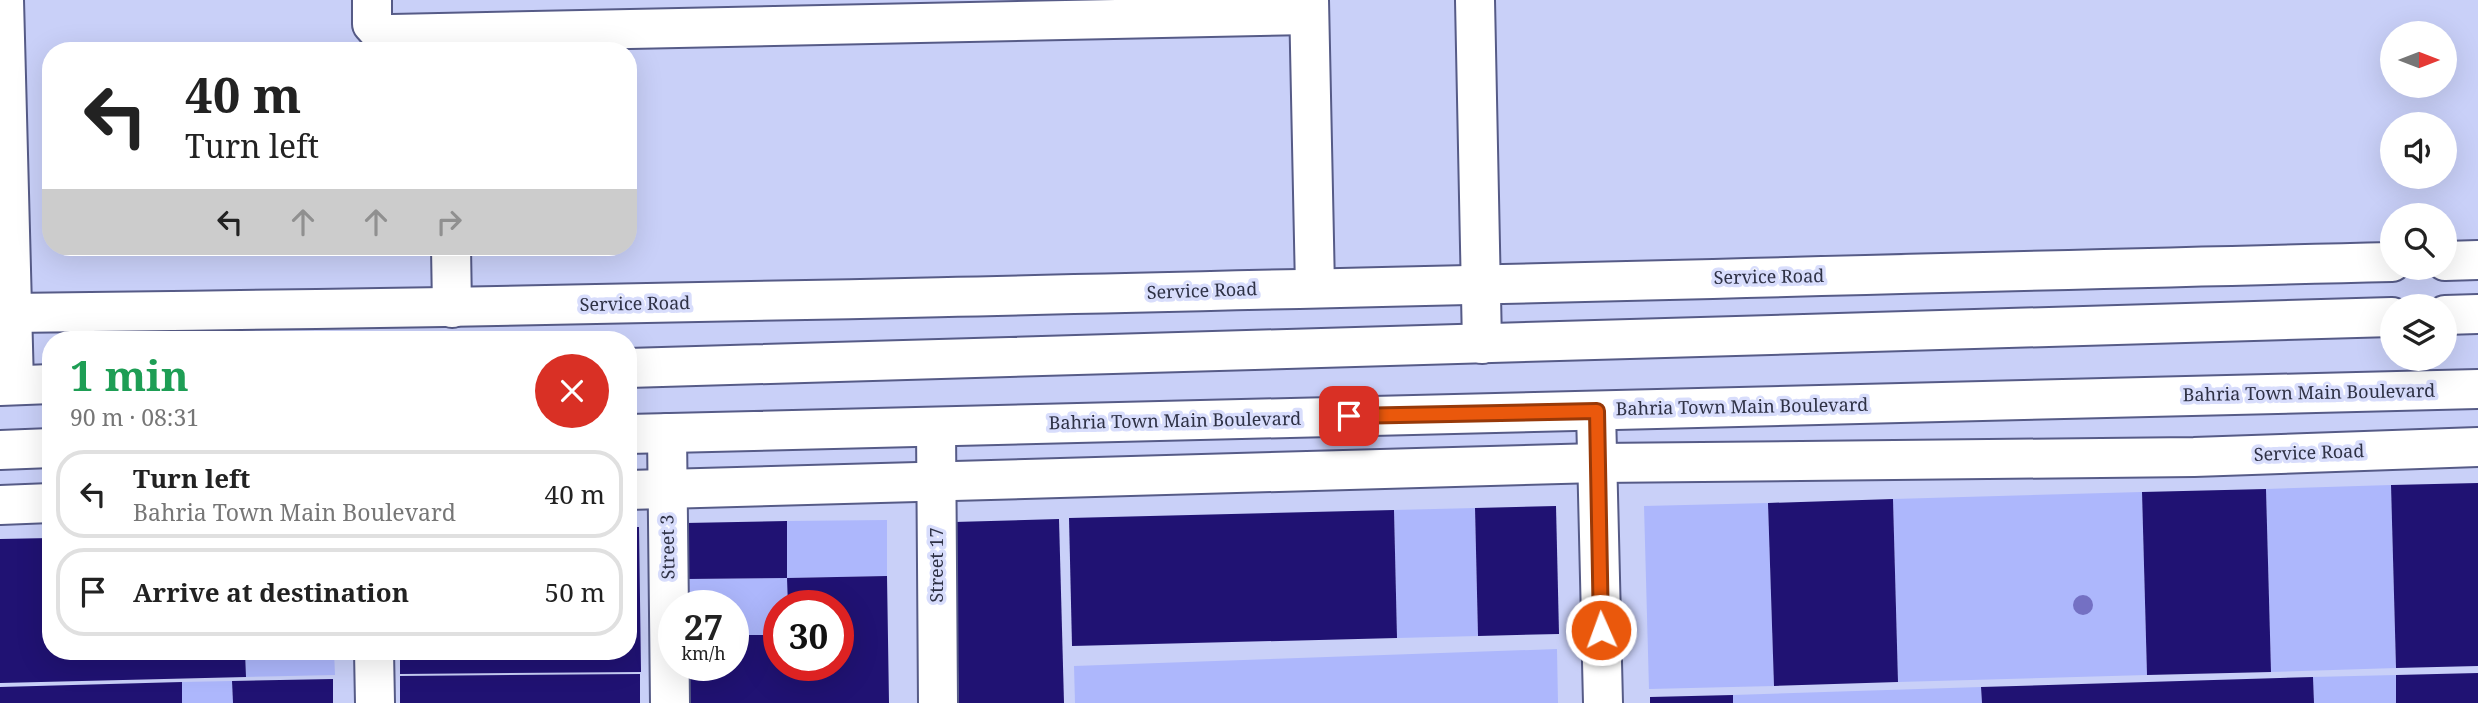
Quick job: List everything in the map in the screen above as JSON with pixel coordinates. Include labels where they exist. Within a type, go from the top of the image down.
[{"type":"street","points":[[4,0],[3,118],[11,313],[22,385]]},
{"type":"street","points":[[372,0],[373,24],[380,33],[447,42],[1309,7],[1315,288]]},
{"type":"street","points":[[1475,0],[1482,344]]},
{"type":"street","points":[[451,256],[452,308]]},
{"type":"street","points":[[2457,261],[2478,260]]},
{"type":"street","name":"Service Road","points":[[11,313],[452,308],[1480,286],[2380,262]]},
{"type":"street","points":[[2457,315],[2478,314]]},
{"type":"street","points":[[637,368],[2380,317]]},
{"type":"street","name":"Bahria Town Main Boulevard","points":[[637,434],[2478,389]]},
{"type":"street","points":[[1597,411],[1603,703]]},
{"type":"street","name":"Street 17","points":[[936,426],[938,703]]},
{"type":"street","name":"Street 3","points":[[667,433],[670,703]]},
{"type":"street","name":"Service Road","points":[[637,490],[1598,463],[2194,457],[2478,447]]},
{"type":"street","points":[[0,450],[42,448]]},
{"type":"street","points":[[0,505],[42,503]]},
{"type":"street","points":[[373,660],[375,703]]},
{"type":"shaded area","points":[[2391,485],[2396,668],[2271,672],[2266,489]]},
{"type":"shaded area","points":[[2142,492],[2147,675],[1898,682],[1893,499]]},
{"type":"shaded area","points":[[1768,503],[1774,686],[1649,689],[1644,506]]},
{"type":"shaded area","points":[[1475,508],[1478,636],[1397,638],[1394,510]]},
{"type":"shaded area","points":[[887,520],[887,576],[788,578],[788,590],[763,590],[763,635],[749,635],[749,590],[686,590],[686,579],[787,578],[787,521]]},
{"type":"shaded area","points":[[1557,649],[1558,703],[1075,703],[1074,666]]},
{"type":"shaded area","points":[[245,660],[334,660],[335,675],[246,677]]},
{"type":"shaded area","points":[[2396,675],[2396,703],[2314,703],[2313,677]]},
{"type":"shaded area","points":[[232,681],[233,703],[182,703],[182,682]]},
{"type":"shaded area","points":[[1981,687],[1982,703],[1733,703],[1733,695]]},
{"type":"building","points":[[2478,483],[2478,666],[2396,668],[2391,485]]},
{"type":"building","points":[[2266,489],[2271,672],[2147,675],[2142,492]]},
{"type":"building","points":[[1893,499],[1898,682],[1774,686],[1768,503]]},
{"type":"building","points":[[1556,506],[1559,634],[1478,636],[1475,508]]},
{"type":"building","points":[[1394,510],[1397,638],[1072,646],[1069,518]]},
{"type":"building","points":[[1059,519],[1064,703],[959,703],[954,522]]},
{"type":"building","points":[[787,521],[787,578],[686,579],[685,523]]},
{"type":"building","points":[[639,527],[641,672],[400,674],[400,660],[637,660]]},
{"type":"building","points":[[42,538],[42,660],[245,660],[246,677],[0,683],[0,539]]},
{"type":"building","points":[[887,576],[889,703],[687,703],[687,681],[749,681],[749,635],[763,635],[763,681],[854,681],[854,590],[787,590],[787,578]]},
{"type":"building","points":[[2478,673],[2478,703],[2396,703],[2396,675]]},
{"type":"building","points":[[640,674],[640,703],[400,703],[400,676]]},
{"type":"building","points":[[2313,677],[2314,703],[1982,703],[1981,687]]},
{"type":"building","points":[[333,679],[333,703],[233,703],[232,681]]},
{"type":"building","points":[[182,682],[182,703],[0,703],[0,687]]},
{"type":"building","points":[[1733,695],[1733,703],[1650,703],[1650,697]]},
{"type":"route","points":[[1349,416],[1597,411],[1601,630]]}]
